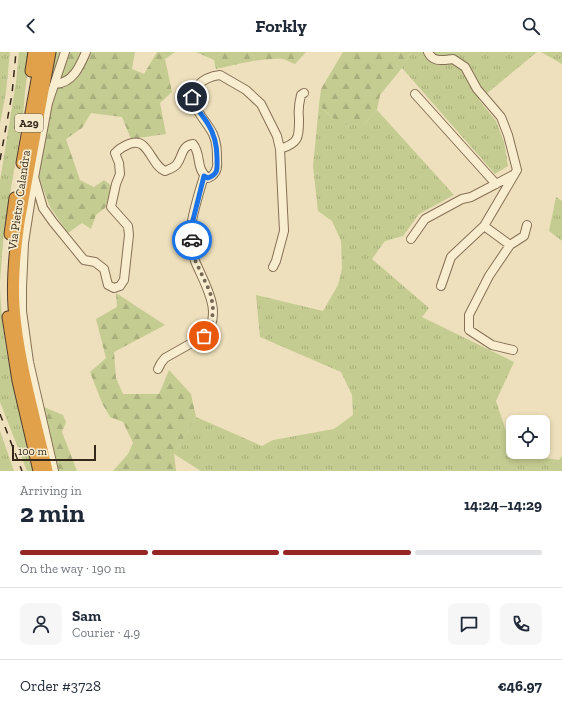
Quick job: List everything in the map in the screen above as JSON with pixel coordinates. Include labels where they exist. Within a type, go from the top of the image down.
[{"type":"highway","points":[[28,128],[28,92],[34,52]]},
{"type":"highway","name":"A29","points":[[39,471],[18,381],[7,307],[8,244],[42,52]]},
{"type":"highway","name":"A29","points":[[47,471],[21,356],[15,314],[14,290],[16,246],[19,222],[50,52]]},
{"type":"street","name":"Via Pietro Calandra","points":[[54,471],[29,362],[22,311],[22,267],[27,221],[48,103],[65,52]]},
{"type":"street","points":[[55,84],[72,78],[86,52]]},
{"type":"street","points":[[428,52],[430,57],[438,61],[453,59],[465,67],[477,89],[501,117],[508,134],[517,170],[484,226],[451,257],[441,286]]},
{"type":"street","points":[[204,176],[208,178],[213,176],[218,168],[217,148],[214,136],[208,124],[199,113],[192,97],[192,92],[197,86],[211,76],[220,75],[246,90],[261,104],[273,125],[277,136],[280,149],[284,231],[279,250],[272,267]]},
{"type":"street","points":[[280,149],[289,147],[296,141],[299,133],[299,104],[301,95],[304,93]]},
{"type":"street","points":[[415,94],[496,184]]},
{"type":"street","points":[[34,177],[43,208],[53,222],[84,260],[95,262],[104,269],[108,285],[114,288],[120,286],[124,280],[129,235],[128,226],[111,207],[114,190],[120,174],[116,152],[134,142],[140,143],[144,146],[161,169],[165,171],[173,168],[178,163],[184,148],[189,144],[193,144],[197,149],[200,168],[204,176],[191,228],[195,260],[210,292],[213,306],[212,323],[204,336],[165,358],[158,369]]},
{"type":"street","points":[[412,239],[425,219],[462,199],[471,197],[514,175]]},
{"type":"street","points":[[513,350],[492,345],[469,330],[469,315],[489,276],[510,245],[524,236],[527,225]]},
{"type":"street","points":[[484,226],[510,245]]},
{"type":"green space","points":[[0,52],[10,52],[6,92],[0,124]]},
{"type":"green space","points":[[19,52],[30,52],[23,117],[4,230],[0,282],[0,181],[16,82]]},
{"type":"green space","points":[[53,52],[62,52],[49,91]]},
{"type":"green space","points":[[68,52],[135,52],[132,69],[144,74],[157,52],[175,52],[165,59],[172,92],[160,103],[166,134],[131,139],[122,117],[91,113],[82,128],[66,139],[80,180],[94,187],[104,180],[112,186],[105,208],[96,215],[91,229],[82,223],[68,233],[50,207],[38,175],[51,101],[65,66]]},
{"type":"green space","points":[[196,52],[306,52],[295,64],[283,59],[267,59],[216,69],[214,60]]},
{"type":"green space","points":[[343,52],[411,52],[402,68],[380,95],[377,110],[364,124],[347,125],[331,117],[319,105],[321,89]]},
{"type":"green space","points":[[411,52],[537,52],[479,100],[496,121],[504,142],[508,166],[495,174],[402,68]]},
{"type":"green space","points":[[541,52],[562,52],[562,64]]},
{"type":"green space","points":[[319,105],[331,117],[364,124],[377,110],[454,195],[419,214],[403,236],[385,241],[372,259],[429,308],[422,317],[514,362],[496,401],[506,431],[506,459],[559,460],[562,456],[562,471],[201,471],[174,454],[196,417],[262,446],[273,440],[334,429],[353,415],[352,395],[341,372],[260,337],[256,295],[323,311],[338,285],[342,269],[341,241],[332,221],[318,211],[313,166]]},
{"type":"green space","points":[[556,197],[562,201],[562,241],[549,231]]},
{"type":"green space","points":[[0,287],[4,334],[12,380],[34,471],[27,471],[0,402]]},
{"type":"green space","points":[[116,293],[165,325],[114,352],[116,378],[123,394],[159,394],[169,370],[191,394],[196,417],[174,454],[176,471],[113,471],[128,454],[133,443],[123,422],[110,417],[102,403],[90,372],[106,358],[96,319],[117,307]]},
{"type":"green space","points":[[44,407],[63,415],[66,422],[62,432],[77,471],[58,471]]},
{"type":"green space","points":[[0,431],[14,471],[0,471]]},
{"type":"railway","points":[[0,160],[12,94],[16,52]]},
{"type":"railway","points":[[0,414],[22,471]]},
{"type":"way so far","points":[[192,240],[195,260],[210,292],[213,306],[212,323],[204,336]]},
{"type":"route","points":[[192,97],[199,113],[208,124],[214,136],[217,148],[218,168],[213,176],[208,178],[204,176],[191,228],[192,240]]}]
